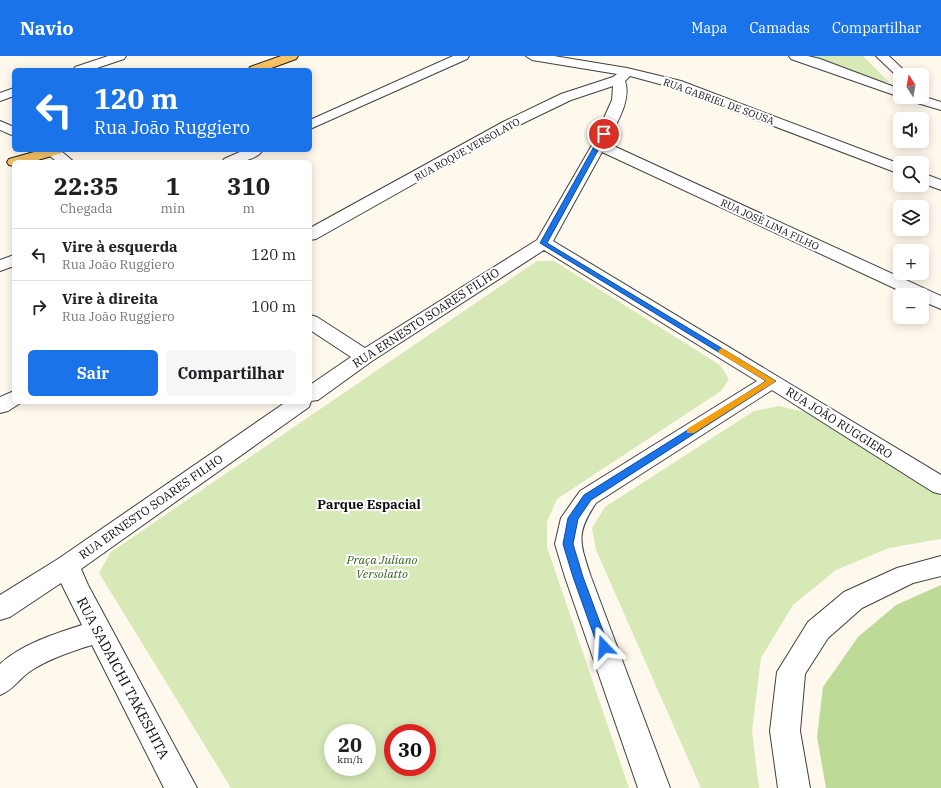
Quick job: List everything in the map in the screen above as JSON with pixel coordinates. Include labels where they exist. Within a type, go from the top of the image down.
[{"type":"main road","points":[[259,68],[292,56]]},
{"type":"main road","points":[[21,160],[43,152]]},
{"type":"main road","points":[[0,168],[12,163]]},
{"type":"street","points":[[85,68],[120,56]]},
{"type":"street","points":[[312,124],[463,56]]},
{"type":"street","name":"RUA GABRIEL DE SOUSA","points":[[532,56],[622,76],[676,84],[893,166]]},
{"type":"street","points":[[796,56],[893,90]]},
{"type":"street","points":[[882,56],[895,68]]},
{"type":"street","points":[[544,243],[599,145],[618,100],[622,76]]},
{"type":"street","name":"RUA ROQUE VERSOLATO","points":[[312,234],[508,125],[566,97],[622,76]]},
{"type":"street","points":[[0,97],[12,93]]},
{"type":"street","points":[[929,97],[939,105]]},
{"type":"street","points":[[929,102],[939,105]]},
{"type":"street","points":[[0,125],[12,131]]},
{"type":"street","name":"RUA JOSÉ LIMA FILHO","points":[[599,145],[941,303]]},
{"type":"street","points":[[52,152],[64,160]]},
{"type":"street","points":[[234,160],[252,152]]},
{"type":"street","points":[[929,181],[941,185]]},
{"type":"street","name":"RUA ERNESTO SOARES FILHO","points":[[312,395],[365,357],[544,243]]},
{"type":"street","name":"RUA JOÃO RUGGIERO","points":[[544,243],[772,381],[941,486]]},
{"type":"street","points":[[0,266],[12,261]]},
{"type":"street","points":[[312,322],[365,357]]},
{"type":"street","points":[[654,788],[578,577],[568,544],[573,518],[588,497],[772,381]]},
{"type":"street","points":[[0,406],[12,399]]},
{"type":"street","name":"RUA ERNESTO SOARES FILHO","points":[[0,609],[67,566],[298,404]]},
{"type":"street","name":"RUA SADAICHI TAKESHITA","points":[[67,566],[75,586],[181,788]]},
{"type":"street","points":[[794,788],[785,731],[791,672],[818,630],[853,600],[906,575],[941,566]]},
{"type":"street","points":[[0,682],[21,662],[65,642],[99,631]]},
{"type":"green space","points":[[813,56],[863,56],[889,82],[881,82],[815,60]]},
{"type":"green space","name":"Praça Juliano Versolatto","points":[[537,261],[554,261],[720,365],[729,379],[721,391],[557,499],[547,521],[547,547],[629,788],[231,788],[99,573],[111,552]]},
{"type":"green space","points":[[779,406],[805,412],[941,496],[941,539],[889,548],[836,570],[793,605],[761,658],[752,731],[759,788],[701,788],[596,550],[592,528],[605,507],[754,411]]},
{"type":"green space","points":[[941,585],[941,788],[826,788],[817,737],[823,687],[858,637],[896,605]]},
{"type":"slow traffic","points":[[690,431],[756,389],[772,381],[722,351]]},
{"type":"district","name":"Parque Espacial","points":[[369,504]]},
{"type":"route","points":[[604,134],[544,243],[772,381],[756,389],[588,497],[573,518],[568,544],[578,577],[604,647]]}]
